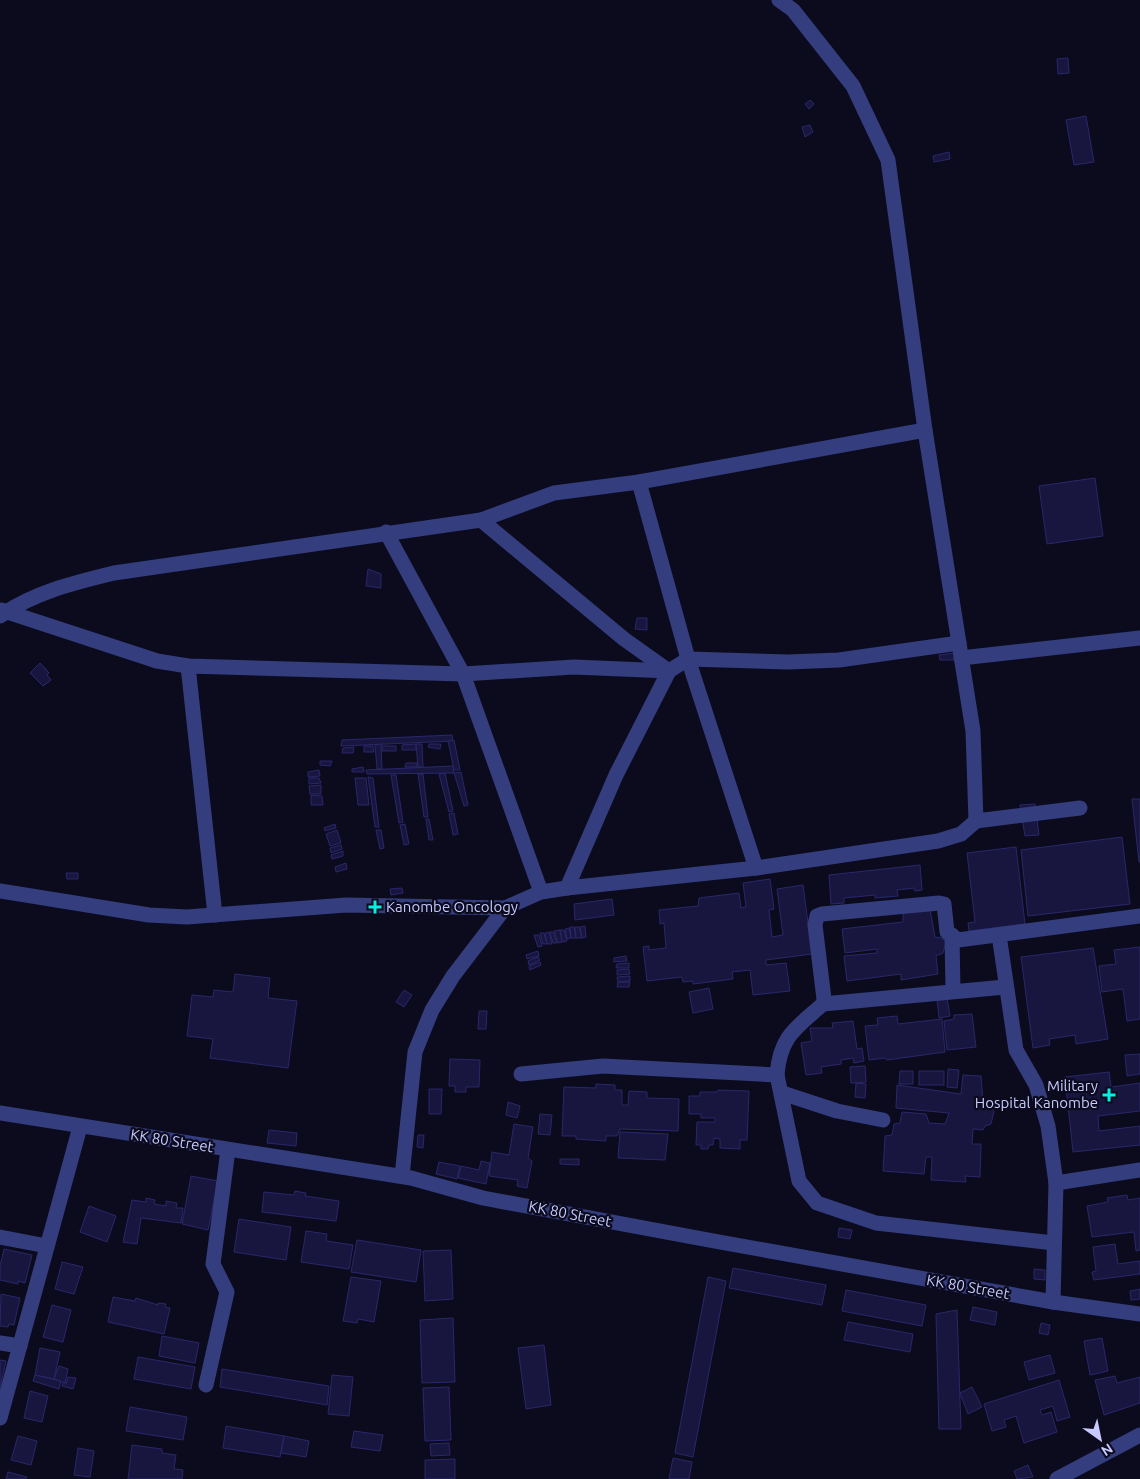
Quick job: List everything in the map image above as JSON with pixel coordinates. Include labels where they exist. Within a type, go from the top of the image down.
[{"type":"street","points":[[779,0],[794,10],[853,86],[888,160],[924,430],[973,731],[976,821]]},
{"type":"street","points":[[2,613],[34,596],[62,585],[114,574],[386,532],[481,520],[554,493],[639,482],[924,430]]},
{"type":"street","points":[[639,482],[688,659],[756,868]]},
{"type":"street","points":[[481,520],[624,639],[669,671]]},
{"type":"street","points":[[386,532],[463,674],[541,892]]},
{"type":"street","points":[[2,613],[157,661],[188,666],[463,674],[574,667],[669,671]]},
{"type":"street","points":[[567,888],[616,775],[669,671],[688,659],[788,662],[839,660],[1140,638]]},
{"type":"street","points":[[188,666],[215,915]]},
{"type":"street","points":[[0,891],[149,915],[187,918],[346,905],[505,908],[541,892],[756,868],[938,842],[961,834],[976,821],[1080,808]]},
{"type":"street","points":[[1054,1243],[876,1224],[817,1203],[799,1181],[777,1074],[779,1056],[790,1033],[822,1004],[824,999],[816,925],[817,916],[833,912],[939,903],[944,904],[947,932],[958,940],[1140,916]]},
{"type":"street","points":[[402,1176],[415,1052],[432,1010],[454,976],[505,908]]},
{"type":"street","points":[[952,935],[953,992]]},
{"type":"street","points":[[998,935],[1016,1050],[1036,1085],[1048,1126],[1056,1183],[1053,1302]]},
{"type":"street","points":[[822,1004],[1005,987]]},
{"type":"street","points":[[521,1074],[603,1066],[777,1074]]},
{"type":"street","points":[[782,1093],[837,1111],[883,1120]]},
{"type":"street","name":"KK 80 Street","points":[[0,1113],[402,1176],[483,1198],[1053,1302],[1140,1314]]},
{"type":"street","points":[[0,1418],[80,1127]]},
{"type":"street","points":[[206,1385],[227,1292],[213,1264],[228,1150]]},
{"type":"street","points":[[1056,1183],[1140,1170]]},
{"type":"street","points":[[0,1237],[48,1246]]},
{"type":"street","points":[[0,1343],[20,1346]]},
{"type":"street","points":[[1057,1479],[1140,1435]]},
{"type":"building","points":[[1068,58],[1069,73],[1058,74],[1057,59]]},
{"type":"building","points":[[810,100],[814,104],[809,109],[805,104]]},
{"type":"building","points":[[1086,116],[1094,162],[1074,165],[1066,120]]},
{"type":"building","points":[[810,125],[813,132],[805,137],[802,127]]},
{"type":"building","points":[[949,152],[950,159],[934,162],[933,156]]},
{"type":"building","points":[[1095,478],[1103,536],[1047,544],[1039,486]]},
{"type":"building","points":[[368,569],[381,574],[381,588],[366,586]]},
{"type":"building","points":[[637,618],[647,618],[647,630],[635,629]]},
{"type":"building","points":[[955,653],[955,660],[940,660],[939,655]]},
{"type":"building","points":[[40,663],[49,673],[47,675],[51,680],[43,686],[30,673]]},
{"type":"building","points":[[40,663],[49,673],[47,675],[51,680],[43,686],[30,673]]},
{"type":"building","points":[[452,735],[453,741],[341,746],[342,740]]},
{"type":"building","points":[[454,740],[460,770],[454,770],[448,741]]},
{"type":"building","points":[[381,744],[382,769],[377,769],[375,745]]},
{"type":"building","points":[[416,744],[416,750],[402,750],[402,745]]},
{"type":"building","points":[[416,744],[422,744],[423,767],[418,767]]},
{"type":"building","points":[[429,744],[441,744],[440,749],[428,747]]},
{"type":"building","points":[[364,746],[373,746],[374,752],[364,752]]},
{"type":"building","points":[[382,746],[396,746],[396,751],[382,751]]},
{"type":"building","points":[[354,747],[353,753],[342,753],[343,748]]},
{"type":"building","points":[[320,761],[332,761],[330,766],[320,765]]},
{"type":"building","points":[[406,763],[417,763],[417,767],[405,767]]},
{"type":"building","points":[[453,766],[454,773],[367,774],[366,770]]},
{"type":"building","points":[[363,767],[364,772],[352,772],[352,769]]},
{"type":"building","points":[[319,770],[320,776],[308,777],[308,772]]},
{"type":"building","points":[[461,772],[468,805],[464,806],[454,773]]},
{"type":"building","points":[[445,773],[453,811],[449,812],[439,774]]},
{"type":"building","points":[[418,774],[423,774],[428,817],[424,817]]},
{"type":"building","points":[[391,775],[396,775],[403,822],[399,823]]},
{"type":"building","points":[[368,777],[373,778],[379,827],[375,827]]},
{"type":"building","points":[[309,778],[319,778],[321,783],[309,784]]},
{"type":"building","points":[[355,778],[366,778],[369,805],[358,805]]},
{"type":"building","points":[[321,785],[321,794],[310,794],[309,786]]},
{"type":"building","points":[[311,795],[322,796],[323,805],[311,805]]},
{"type":"building","points":[[1132,799],[1140,799],[1140,862],[1139,862]]},
{"type":"building","points":[[1035,804],[1039,835],[1025,836],[1020,805]]},
{"type":"building","points":[[454,813],[458,834],[453,835],[449,814]]},
{"type":"building","points":[[426,819],[429,819],[433,840],[429,840]]},
{"type":"building","points":[[335,824],[336,828],[325,831],[324,828]]},
{"type":"building","points":[[405,824],[409,844],[404,845],[400,825]]},
{"type":"building","points":[[337,830],[341,843],[330,846],[326,834]]},
{"type":"building","points":[[376,830],[381,830],[384,848],[380,849]]},
{"type":"building","points":[[1122,837],[1130,904],[1028,916],[1021,850]]},
{"type":"building","points":[[341,845],[342,849],[331,853],[330,848]]},
{"type":"building","points":[[1016,847],[1025,924],[969,931],[968,923],[975,922],[967,853]]},
{"type":"building","points":[[343,851],[343,856],[332,859],[331,855]]},
{"type":"building","points":[[346,863],[347,869],[336,872],[335,867]]},
{"type":"building","points":[[920,865],[922,890],[915,891],[914,888],[897,890],[898,896],[875,898],[875,895],[844,898],[844,903],[831,904],[829,875]]},
{"type":"building","points":[[66,873],[78,873],[78,879],[67,879]]},
{"type":"building","points":[[770,879],[774,909],[769,910],[772,937],[783,935],[777,889],[803,885],[812,954],[766,960],[766,965],[786,963],[790,991],[753,995],[750,970],[732,972],[733,979],[693,984],[693,981],[683,982],[682,977],[647,981],[643,947],[649,946],[649,950],[666,948],[664,923],[660,924],[659,910],[698,906],[699,898],[739,893],[741,908],[746,907],[743,883]]},
{"type":"building","points":[[402,888],[403,893],[391,895],[390,889]]},
{"type":"building","points":[[612,899],[614,915],[575,920],[574,904]]},
{"type":"building","points":[[930,909],[935,937],[942,938],[946,942],[943,953],[936,956],[938,974],[901,980],[901,974],[847,981],[844,956],[877,953],[877,949],[845,953],[842,929],[903,922],[903,911]]},
{"type":"building","points":[[585,926],[586,937],[582,938],[580,927]]},
{"type":"building","points":[[570,927],[574,927],[576,938],[571,938]]},
{"type":"building","points":[[575,927],[579,927],[582,938],[576,938]]},
{"type":"building","points":[[569,928],[571,938],[567,939],[565,929]]},
{"type":"building","points":[[560,930],[564,930],[567,941],[562,942]]},
{"type":"building","points":[[560,930],[562,942],[558,943],[554,931]]},
{"type":"building","points":[[549,932],[552,944],[547,944],[545,933]]},
{"type":"building","points":[[550,932],[553,932],[557,943],[553,943]]},
{"type":"building","points":[[540,933],[544,933],[547,944],[543,944]]},
{"type":"building","points":[[534,935],[539,935],[542,946],[538,947]]},
{"type":"building","points":[[1140,947],[1140,1019],[1127,1021],[1123,989],[1102,992],[1099,966],[1116,964],[1114,950]]},
{"type":"building","points":[[1093,948],[1108,1039],[1076,1044],[1075,1035],[1049,1039],[1050,1045],[1033,1048],[1021,957]]},
{"type":"building","points":[[538,951],[539,956],[527,959],[526,955]]},
{"type":"building","points":[[626,956],[627,961],[614,962],[614,958]]},
{"type":"building","points":[[538,957],[540,960],[529,965],[528,961]]},
{"type":"building","points":[[540,962],[541,965],[530,970],[529,966]]},
{"type":"building","points":[[629,963],[629,968],[616,968],[617,964]]},
{"type":"building","points":[[629,969],[630,974],[617,975],[617,970]]},
{"type":"building","points":[[235,974],[270,978],[268,998],[297,1001],[288,1068],[210,1058],[213,1039],[187,1036],[192,995],[213,997],[214,990],[233,992]]},
{"type":"building","points":[[630,976],[630,981],[618,982],[617,977]]},
{"type":"building","points":[[618,982],[630,982],[629,987],[617,987]]},
{"type":"building","points":[[709,988],[713,1009],[693,1013],[689,992]]},
{"type":"building","points":[[404,990],[412,995],[404,1007],[396,1002]]},
{"type":"building","points":[[947,998],[950,1016],[939,1018],[937,999]]},
{"type":"building","points":[[479,1011],[487,1011],[486,1029],[478,1029]]},
{"type":"building","points":[[972,1014],[976,1047],[947,1050],[944,1021],[954,1019],[954,1015]]},
{"type":"building","points":[[897,1016],[898,1024],[942,1019],[945,1052],[887,1060],[885,1058],[869,1060],[865,1026],[878,1025],[877,1018]]},
{"type":"building","points":[[853,1021],[857,1049],[862,1048],[864,1061],[854,1063],[853,1058],[841,1060],[841,1064],[821,1067],[822,1073],[806,1075],[801,1043],[812,1041],[810,1028],[833,1028],[832,1023]]},
{"type":"building","points":[[1140,1054],[1140,1074],[1127,1076],[1125,1055]]},
{"type":"building","points":[[450,1059],[480,1060],[479,1087],[466,1087],[466,1092],[455,1092],[455,1086],[449,1086]]},
{"type":"building","points":[[865,1066],[866,1082],[851,1083],[850,1067]]},
{"type":"building","points":[[948,1069],[959,1070],[957,1088],[947,1087]]},
{"type":"building","points":[[900,1071],[913,1071],[913,1084],[899,1084]]},
{"type":"building","points":[[919,1071],[944,1071],[944,1085],[919,1085]]},
{"type":"building","points":[[1109,1072],[1111,1087],[1140,1083],[1140,1111],[1098,1116],[1099,1131],[1140,1126],[1140,1145],[1073,1152],[1065,1077]]},
{"type":"building","points":[[963,1075],[981,1076],[983,1103],[989,1104],[994,1111],[991,1124],[985,1126],[983,1130],[973,1129],[972,1144],[981,1144],[980,1177],[965,1176],[966,1182],[931,1180],[932,1157],[926,1157],[924,1174],[883,1171],[885,1136],[892,1135],[894,1124],[900,1123],[902,1112],[926,1114],[929,1123],[945,1124],[949,1113],[896,1108],[897,1085],[961,1094]]},
{"type":"building","points":[[856,1083],[866,1084],[865,1098],[855,1097]]},
{"type":"building","points":[[596,1084],[615,1085],[615,1090],[622,1090],[622,1105],[628,1105],[629,1091],[647,1092],[647,1098],[679,1099],[678,1131],[620,1129],[617,1136],[606,1136],[606,1141],[576,1139],[576,1136],[562,1136],[564,1087],[596,1088]]},
{"type":"building","points":[[429,1089],[442,1089],[441,1114],[429,1114]]},
{"type":"building","points":[[718,1090],[749,1091],[747,1140],[740,1140],[740,1149],[720,1148],[720,1139],[714,1138],[713,1145],[709,1145],[708,1149],[701,1149],[701,1145],[696,1145],[697,1122],[715,1122],[715,1118],[701,1118],[701,1114],[689,1114],[689,1096],[700,1096],[700,1092],[717,1092]]},
{"type":"building","points":[[508,1102],[520,1106],[517,1118],[506,1115]]},
{"type":"building","points":[[540,1114],[552,1115],[550,1135],[538,1134]]},
{"type":"building","points":[[514,1124],[533,1127],[528,1158],[532,1161],[527,1188],[517,1186],[518,1180],[489,1176],[492,1152],[509,1155]]},
{"type":"building","points":[[269,1130],[297,1133],[296,1146],[267,1143]]},
{"type":"building","points":[[620,1132],[668,1134],[665,1160],[618,1158]]},
{"type":"building","points":[[418,1135],[424,1135],[423,1148],[417,1147]]},
{"type":"building","points":[[560,1159],[579,1159],[579,1165],[560,1164]]},
{"type":"building","points":[[481,1161],[490,1163],[486,1184],[458,1178],[461,1166],[479,1170]]},
{"type":"building","points":[[439,1162],[460,1166],[457,1179],[436,1174]]},
{"type":"building","points":[[191,1176],[218,1181],[208,1230],[182,1224]]},
{"type":"building","points":[[295,1191],[306,1193],[305,1196],[339,1201],[336,1221],[262,1212],[264,1192],[294,1195]]},
{"type":"building","points":[[1127,1195],[1128,1200],[1140,1198],[1140,1250],[1136,1251],[1134,1232],[1092,1237],[1087,1206],[1108,1202],[1107,1198]]},
{"type":"building","points":[[146,1198],[155,1200],[154,1204],[166,1206],[166,1201],[177,1203],[176,1208],[183,1208],[181,1223],[141,1218],[137,1244],[123,1242],[132,1200],[146,1202]]},
{"type":"building","points":[[89,1206],[116,1216],[107,1242],[80,1232]]},
{"type":"building","points":[[239,1219],[291,1227],[286,1260],[234,1252]]},
{"type":"building","points":[[839,1228],[852,1230],[850,1239],[838,1237]]},
{"type":"building","points":[[306,1231],[327,1234],[326,1241],[353,1245],[349,1269],[301,1262]]},
{"type":"building","points":[[357,1240],[421,1250],[416,1282],[351,1272]]},
{"type":"building","points":[[1115,1244],[1118,1264],[1140,1261],[1140,1274],[1094,1280],[1092,1272],[1096,1271],[1093,1247]]},
{"type":"building","points":[[4,1249],[32,1255],[25,1283],[18,1281],[18,1284],[0,1280],[0,1266]]},
{"type":"building","points":[[451,1250],[453,1299],[425,1301],[423,1251]]},
{"type":"building","points":[[62,1262],[83,1267],[74,1294],[55,1289]]},
{"type":"building","points":[[733,1268],[826,1285],[822,1305],[729,1288]]},
{"type":"building","points":[[1034,1269],[1045,1270],[1045,1280],[1034,1279]]},
{"type":"building","points":[[351,1277],[381,1281],[374,1322],[358,1319],[357,1323],[343,1321]]},
{"type":"building","points":[[708,1277],[726,1281],[693,1457],[675,1453]]},
{"type":"building","points":[[1140,1289],[1140,1299],[1131,1300],[1130,1291]]},
{"type":"building","points":[[846,1290],[926,1305],[922,1326],[842,1311]]},
{"type":"building","points":[[1,1294],[20,1298],[14,1325],[9,1324],[8,1327],[0,1326]]},
{"type":"building","points":[[113,1297],[135,1301],[136,1298],[158,1305],[158,1303],[166,1304],[165,1307],[170,1308],[164,1334],[108,1322]]},
{"type":"building","points":[[52,1305],[71,1310],[63,1342],[43,1337]]},
{"type":"building","points":[[973,1307],[997,1312],[995,1325],[970,1320]]},
{"type":"building","points":[[957,1310],[961,1429],[939,1429],[936,1314]]},
{"type":"building","points":[[453,1318],[455,1382],[422,1383],[420,1320]]},
{"type":"building","points":[[848,1322],[913,1334],[910,1352],[844,1340]]},
{"type":"building","points":[[1041,1323],[1050,1325],[1048,1335],[1039,1333]]},
{"type":"building","points":[[162,1336],[199,1343],[195,1363],[159,1356]]},
{"type":"building","points":[[1102,1338],[1108,1371],[1090,1375],[1084,1341]]},
{"type":"building","points":[[544,1345],[551,1405],[526,1409],[518,1348]]},
{"type":"building","points":[[40,1348],[60,1352],[54,1379],[35,1375]]},
{"type":"building","points":[[1050,1355],[1055,1373],[1029,1380],[1024,1362]]},
{"type":"building","points":[[138,1357],[195,1367],[191,1389],[134,1379]]},
{"type":"building","points":[[0,1360],[6,1361],[0,1388]]},
{"type":"building","points":[[59,1366],[68,1369],[65,1383],[54,1379]]},
{"type":"building","points":[[222,1369],[329,1386],[327,1405],[220,1387]]},
{"type":"building","points":[[35,1375],[61,1381],[59,1389],[33,1381]]},
{"type":"building","points":[[332,1375],[353,1377],[349,1416],[328,1414]]},
{"type":"building","points":[[1115,1376],[1117,1383],[1140,1377],[1140,1403],[1104,1415],[1095,1380]]},
{"type":"building","points":[[68,1377],[76,1378],[73,1389],[62,1386],[63,1382],[66,1384]]},
{"type":"building","points":[[1059,1380],[1070,1417],[1057,1421],[1053,1406],[1040,1410],[1042,1415],[1051,1412],[1057,1432],[1024,1443],[1016,1416],[1004,1420],[1006,1427],[992,1431],[984,1404]]},
{"type":"building","points":[[449,1387],[451,1440],[425,1441],[423,1388]]},
{"type":"building","points":[[972,1387],[982,1407],[968,1414],[960,1393]]},
{"type":"building","points":[[30,1391],[48,1396],[42,1422],[24,1418]]},
{"type":"building","points":[[130,1407],[187,1417],[183,1440],[126,1431]]},
{"type":"building","points":[[226,1426],[284,1436],[280,1457],[223,1448]]},
{"type":"building","points":[[354,1431],[383,1435],[380,1451],[351,1447]]},
{"type":"building","points":[[18,1436],[37,1441],[31,1465],[11,1460]]},
{"type":"building","points":[[284,1436],[309,1441],[306,1457],[281,1453]]},
{"type":"building","points":[[449,1443],[450,1455],[431,1456],[430,1444]]},
{"type":"building","points":[[132,1445],[162,1449],[162,1453],[176,1455],[174,1469],[183,1470],[182,1479],[128,1479]]},
{"type":"building","points":[[78,1448],[94,1451],[90,1477],[74,1475]]},
{"type":"building","points":[[673,1458],[692,1462],[689,1479],[669,1479]]},
{"type":"building","points":[[455,1459],[455,1479],[425,1479],[425,1460]]},
{"type":"building","points":[[1028,1465],[1033,1477],[1017,1479],[1014,1471]]},
{"type":"building","points":[[8,1472],[27,1477],[26,1479],[6,1479]]},
{"type":"place","name":"Kanombe Oncology","points":[[375,907]]},
{"type":"place","name":"Military Hospital Kanombe","points":[[1109,1095]]}]
